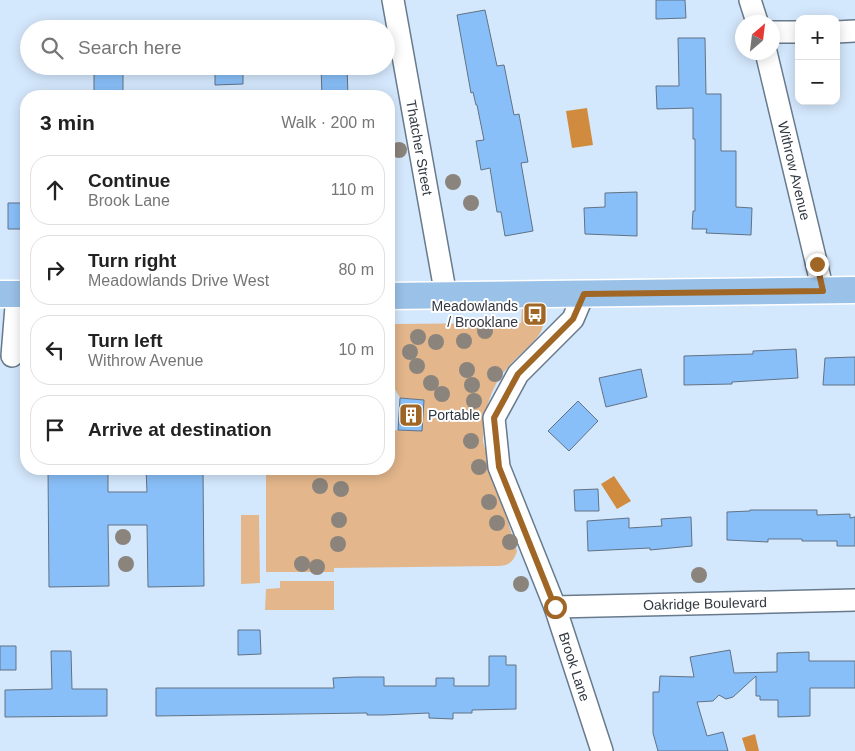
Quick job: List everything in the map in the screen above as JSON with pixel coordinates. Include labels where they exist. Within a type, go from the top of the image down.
[{"type":"main road","points":[[395,296],[855,290]]},
{"type":"street","name":"Thatcher Street","points":[[393,0],[446,296]]},
{"type":"street","points":[[750,0],[755,15]]},
{"type":"street","points":[[780,32],[795,32]]},
{"type":"street","points":[[840,32],[855,32]]},
{"type":"street","name":"Withrow Avenue","points":[[768,60],[823,291]]},
{"type":"street","points":[[12,356],[14,294]]},
{"type":"street","name":"Brook Lane","points":[[584,294],[573,319],[518,374],[494,418],[499,467],[555,607],[602,751]]},
{"type":"street","name":"Oakridge Boulevard","points":[[555,607],[855,600]]},
{"type":"shaded area","points":[[587,108],[593,145],[572,148],[566,111]]},
{"type":"shaded area","points":[[522,309],[535,310],[535,313],[540,314],[542,318],[543,327],[537,338],[510,365],[497,382],[488,403],[483,434],[483,442],[517,551],[514,559],[506,565],[499,566],[334,568],[334,572],[266,572],[266,475],[395,475],[395,430],[422,431],[424,400],[400,398],[395,389],[395,324],[521,323]]},
{"type":"shaded area","points":[[614,476],[631,501],[617,509],[601,484]]},
{"type":"shaded area","points":[[241,515],[259,515],[260,583],[241,584]]},
{"type":"shaded area","points":[[280,581],[334,581],[334,610],[265,610],[266,589],[280,588]]},
{"type":"shaded area","points":[[755,734],[759,751],[746,751],[742,738]]},
{"type":"building","points":[[656,0],[685,0],[686,18],[656,19]]},
{"type":"building","points":[[485,10],[497,66],[504,65],[514,115],[519,114],[528,162],[521,163],[533,231],[505,236],[501,212],[497,212],[490,168],[481,170],[476,141],[484,140],[477,105],[473,92],[471,93],[457,15]]},
{"type":"building","points":[[678,38],[705,38],[706,94],[721,94],[721,151],[736,151],[736,207],[752,208],[751,235],[706,233],[707,229],[692,229],[693,211],[695,211],[693,108],[657,109],[656,86],[679,86]]},
{"type":"building","points":[[94,75],[123,75],[123,90],[94,90]]},
{"type":"building","points":[[215,75],[243,75],[243,84],[215,85]]},
{"type":"building","points":[[321,75],[347,75],[348,90],[322,90]]},
{"type":"building","points":[[637,192],[637,236],[585,234],[584,208],[605,207],[605,193]]},
{"type":"building","points":[[8,203],[20,203],[20,229],[8,229]]},
{"type":"building","points":[[796,349],[798,378],[732,382],[732,384],[684,385],[684,356],[753,354],[753,351]]},
{"type":"building","points":[[855,357],[855,385],[823,385],[825,358]]},
{"type":"building","points":[[641,369],[647,397],[606,407],[599,378]]},
{"type":"building","name":"Portable","points":[[400,398],[424,400],[422,431],[398,430]]},
{"type":"building","points":[[578,401],[598,421],[569,451],[548,431]]},
{"type":"building","points":[[48,475],[108,475],[108,492],[147,492],[146,475],[203,475],[204,586],[148,587],[147,525],[108,525],[109,586],[49,587]]},
{"type":"building","points":[[598,489],[599,511],[575,511],[574,490]]},
{"type":"building","points":[[817,510],[817,515],[850,514],[850,518],[855,517],[855,546],[837,546],[837,541],[802,541],[802,539],[768,539],[768,542],[727,540],[727,512]]},
{"type":"building","points":[[691,517],[692,546],[650,550],[650,548],[588,551],[587,521],[629,518],[629,528],[662,526],[661,519]]},
{"type":"building","points":[[238,630],[260,630],[261,654],[238,655]]},
{"type":"building","points":[[0,646],[16,646],[16,670],[0,670]]},
{"type":"building","points":[[730,650],[734,673],[777,672],[777,653],[809,652],[809,661],[855,661],[855,688],[810,688],[810,716],[778,717],[778,700],[760,700],[760,696],[756,696],[756,676],[733,697],[726,699],[719,695],[713,701],[697,702],[707,736],[723,732],[728,751],[658,751],[653,733],[653,692],[659,692],[660,676],[694,677],[690,657]]},
{"type":"building","points":[[51,651],[71,651],[72,689],[107,689],[107,716],[5,717],[5,690],[52,689]]},
{"type":"building","points":[[489,656],[506,656],[506,665],[516,665],[516,709],[472,710],[472,713],[453,713],[453,719],[429,718],[429,713],[156,716],[156,688],[334,688],[333,678],[356,677],[384,677],[384,686],[436,686],[436,678],[454,678],[454,686],[489,686]]},
{"type":"place","name":"Meadowlands / Brooklane","points":[[535,314]]},
{"type":"place","name":"Portable","points":[[411,415]]},
{"type":"route","points":[[555,607],[499,467],[494,418],[518,374],[573,319],[584,294],[823,291],[817,264]]}]
